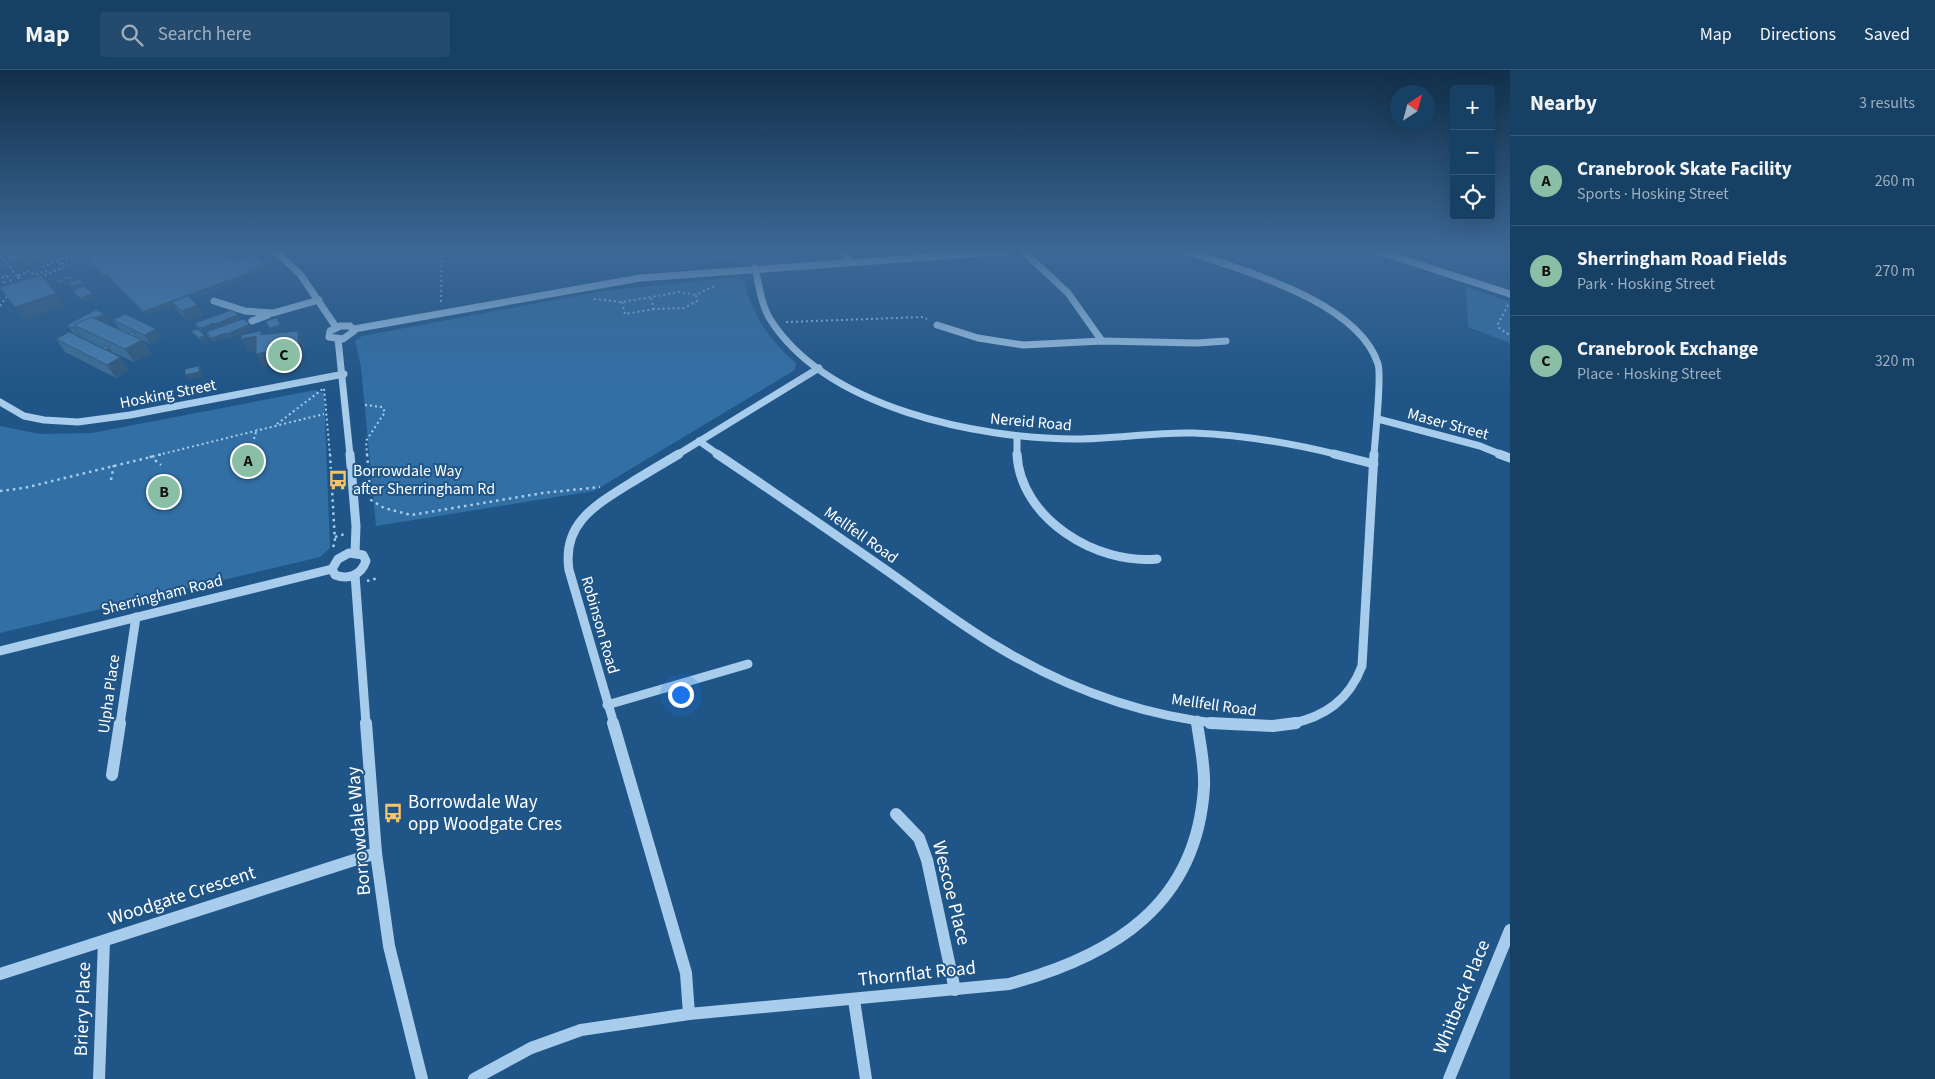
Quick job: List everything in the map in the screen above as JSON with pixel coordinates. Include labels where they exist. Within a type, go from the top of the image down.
[{"type":"street","points":[[354,329],[350,336],[338,339],[331,338],[328,335],[336,327],[347,326],[354,329],[520,298]]},
{"type":"street","name":"Nereid Road","points":[[763,298],[773,323],[791,344],[819,368],[858,390],[914,414],[955,426],[1017,436],[1075,439],[1146,434],[1205,434],[1274,441],[1374,464]]},
{"type":"street","points":[[1072,298],[1102,341]]},
{"type":"street","name":"Mellfell Road","points":[[699,441],[980,636],[1054,676],[1101,695],[1155,711],[1198,720],[1242,726],[1298,723],[1334,708],[1351,692],[1360,673],[1363,659],[1378,419],[1379,365],[1372,347],[1351,324],[1310,298]]},
{"type":"street","points":[[252,321],[319,300],[336,327]]},
{"type":"street","points":[[214,301],[245,311],[273,313]]},
{"type":"street","points":[[937,326],[978,338],[1012,344],[1040,345],[1102,341],[1198,343],[1226,341]]},
{"type":"street","points":[[338,339],[344,374],[354,505],[358,529],[354,553],[339,558],[332,569],[339,577],[355,575]]},
{"type":"street","name":"Robinson Road","points":[[689,1014],[686,973],[607,705],[569,570],[566,553],[570,538],[578,522],[593,507],[616,491],[819,368]]},
{"type":"street","name":"Hosking Street","points":[[0,402],[24,416],[44,420],[78,422],[130,415],[344,374]]},
{"type":"street","name":"Maser Street","points":[[1378,419],[1485,448],[1510,458]]},
{"type":"street","points":[[1017,436],[1017,461],[1022,479],[1033,499],[1051,518],[1074,536],[1100,551],[1130,560],[1157,559]]},
{"type":"street","name":"Borrowdale Way","points":[[354,553],[363,555],[366,561],[363,569],[355,575],[376,853],[389,946],[422,1079]]},
{"type":"street","name":"Sherringham Road","points":[[0,651],[332,569]]},
{"type":"street","name":"Ulpha Place","points":[[112,776],[136,617]]},
{"type":"street","points":[[607,705],[748,664]]},
{"type":"street","name":"Thornflat Road","points":[[474,1079],[531,1048],[581,1030],[689,1014],[1009,984],[1041,977],[1071,967],[1112,945],[1157,906],[1177,877],[1187,858],[1199,823],[1204,770],[1198,720]]},
{"type":"street","name":"Wescoe Place","points":[[896,814],[919,838],[927,860],[955,990]]},
{"type":"street","name":"Woodgate Crescent","points":[[0,974],[376,853]]},
{"type":"street","name":"Whitbeck Place","points":[[1449,1079],[1510,930]]},
{"type":"street","name":"Briery Place","points":[[100,1079],[104,941]]},
{"type":"street","points":[[854,1000],[866,1079]]},
{"type":"path","points":[[440,298],[440,313]]},
{"type":"path","points":[[596,298],[622,302],[650,298]]},
{"type":"path","points":[[651,298],[654,309]]},
{"type":"path","points":[[622,302],[625,314],[654,309],[687,307],[697,301],[697,298]]},
{"type":"path","points":[[1510,302],[1498,324],[1499,328],[1510,335]]},
{"type":"path","points":[[773,323],[923,317],[937,326]]},
{"type":"path","points":[[275,425],[324,388],[328,392],[335,542],[329,553]]},
{"type":"path","points":[[365,405],[378,405],[385,412],[366,441],[371,500],[374,504],[411,515],[552,492],[599,487],[616,491]]},
{"type":"path","points":[[0,491],[24,488],[324,414]]},
{"type":"path","points":[[254,439],[257,429]]},
{"type":"path","points":[[150,456],[161,465]]},
{"type":"path","points":[[111,480],[114,465]]},
{"type":"shaded area","points":[[564,298],[749,298],[757,316],[770,336],[796,363],[795,370],[594,491],[376,526],[361,367],[355,341],[362,336]]},
{"type":"shaded area","points":[[1467,298],[1499,298],[1510,302],[1510,343],[1468,327]]},
{"type":"shaded area","points":[[315,390],[324,393],[330,548],[320,557],[0,633],[0,426],[39,434],[92,433]]},
{"type":"building","points":[[8,298],[41,298],[15,307]]},
{"type":"building","points":[[131,298],[179,298],[144,311]]},
{"type":"building","points":[[182,298],[190,298],[197,305],[182,311],[172,302]]},
{"type":"building","points":[[96,310],[104,314],[95,318],[91,317],[74,325],[76,328],[67,325]]},
{"type":"building","points":[[232,310],[238,315],[201,328],[195,323]]},
{"type":"building","points":[[125,314],[156,329],[144,335],[113,320]]},
{"type":"building","points":[[91,317],[142,340],[125,349],[74,325]]},
{"type":"building","points":[[277,318],[280,325],[269,328],[266,321]]},
{"type":"building","points":[[243,319],[250,324],[227,334],[212,338],[206,332]]},
{"type":"building","points":[[197,329],[205,335],[199,338],[191,331]]},
{"type":"building","points":[[261,331],[261,335],[298,331],[298,346],[291,347],[291,351],[270,355],[270,351],[256,354],[256,336],[241,339],[241,335]]},
{"type":"building","points":[[69,332],[120,357],[107,365],[56,339]]},
{"type":"building","points":[[199,366],[199,372],[185,375],[185,369]]},
{"type":"place","name":"Cranebrook Exchange","points":[[284,355]]},
{"type":"place","name":"Cranebrook Skate Facility","points":[[248,461]]},
{"type":"place","name":"Borrowdale Way after Sherringham Rd","points":[[338,480]]},
{"type":"place","name":"Sherringham Road Fields","points":[[164,492]]},
{"type":"place","name":"Borrowdale Way opp Woodgate Cres","points":[[393,813]]}]
